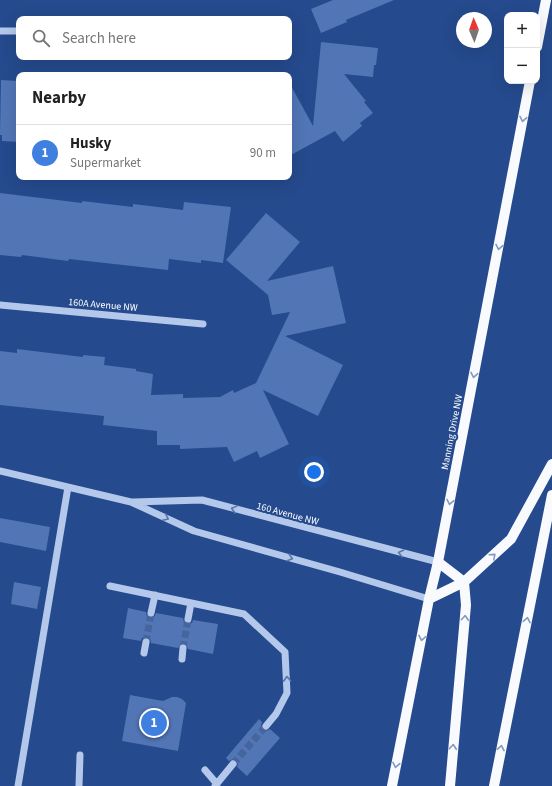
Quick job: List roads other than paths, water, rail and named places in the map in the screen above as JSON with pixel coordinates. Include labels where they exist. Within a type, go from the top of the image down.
[{"type":"main road","points":[[540,31],[546,0]]},
{"type":"main road","name":"Manning Drive NW","points":[[392,786],[429,599],[438,562],[529,84]]},
{"type":"main road","points":[[429,599],[464,582],[511,539],[552,464]]},
{"type":"main road","points":[[494,786],[552,495]]},
{"type":"main road","points":[[438,562],[464,582],[466,605],[450,786]]},
{"type":"street","points":[[0,31],[16,31]]},
{"type":"street","name":"160A Avenue NW","points":[[0,305],[203,324]]},
{"type":"street","name":"160 Avenue NW","points":[[0,471],[131,502],[194,531],[429,599]]},
{"type":"street","points":[[18,786],[68,487]]},
{"type":"street","name":"160 Avenue NW","points":[[131,502],[202,500],[438,562]]},
{"type":"street","points":[[110,586],[244,614],[285,652],[288,694],[276,714],[266,726]]},
{"type":"street","points":[[151,613],[155,595]]},
{"type":"street","points":[[188,619],[191,603]]},
{"type":"street","points":[[144,653],[146,642]]},
{"type":"street","points":[[182,659],[183,648]]},
{"type":"street","points":[[79,786],[80,755]]},
{"type":"street","points":[[205,770],[216,785],[233,764]]},
{"type":"tunnel","points":[[146,642],[151,613]]},
{"type":"tunnel","points":[[183,648],[188,619]]},
{"type":"tunnel","points":[[233,764],[266,726]]},
{"type":"place","name":"Husky","points":[[154,723]]}]
